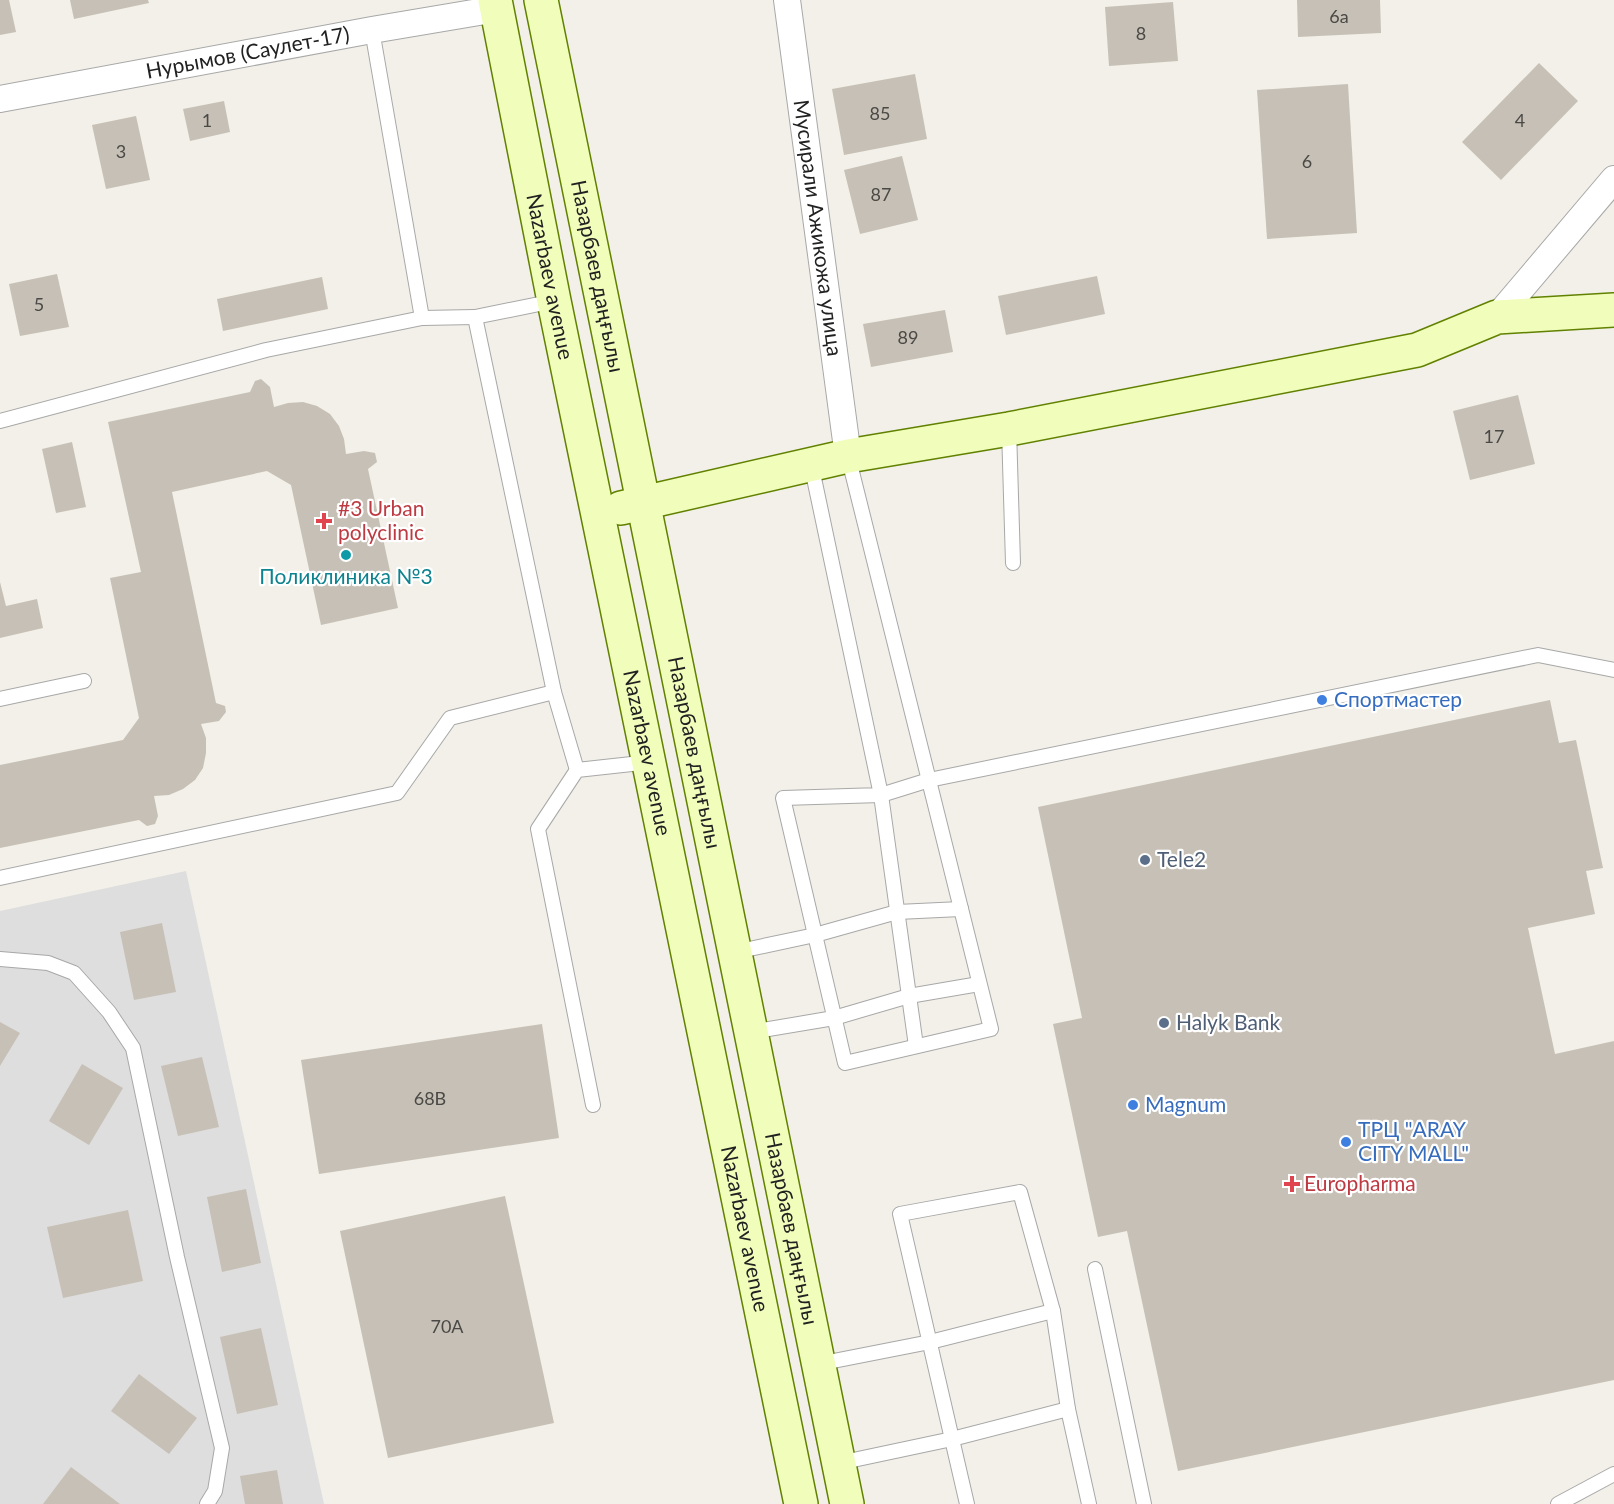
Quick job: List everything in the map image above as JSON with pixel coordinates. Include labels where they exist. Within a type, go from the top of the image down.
[{"type":"main road","name":"Назарбаев даңғылы","points":[[541,0],[847,1504]]},
{"type":"main road","name":"Nazarbaev avenue","points":[[496,5],[554,301],[801,1504]]},
{"type":"main road","points":[[599,513],[848,456],[1009,429],[1417,350],[1497,317],[1614,310]]},
{"type":"street","name":"Мусирали Ажикожа улица","points":[[787,0],[848,456]]},
{"type":"street","name":"Нурымов (Саулет-17)","points":[[0,99],[496,5]]},
{"type":"street","points":[[1497,317],[1614,179]]},
{"type":"lane","points":[[372,30],[422,318]]},
{"type":"lane","points":[[0,422],[266,350],[422,318],[475,317],[554,301]]},
{"type":"lane","points":[[475,317],[554,692],[577,770],[538,829],[592,1105]]},
{"type":"lane","points":[[1009,429],[1013,563]]},
{"type":"lane","points":[[848,456],[929,780],[979,984],[991,1029],[845,1063],[783,798],[881,795],[929,780],[1538,655],[1614,670]]},
{"type":"lane","points":[[811,464],[881,795],[916,1046]]},
{"type":"lane","points":[[0,699],[84,681]]},
{"type":"lane","points":[[0,878],[397,793],[450,718],[554,692]]},
{"type":"lane","points":[[577,770],[650,762]]},
{"type":"lane","points":[[735,952],[815,935],[897,912],[961,909]]},
{"type":"lane","points":[[0,959],[48,963],[74,973],[109,1012],[133,1048],[177,1257],[222,1448],[215,1491],[207,1504]]},
{"type":"lane","points":[[751,1032],[834,1018],[909,996],[979,984]]},
{"type":"lane","points":[[967,1504],[900,1214],[1020,1192],[1053,1311],[1068,1409],[1089,1504]]},
{"type":"lane","points":[[1095,1269],[1143,1504]]},
{"type":"lane","points":[[818,1364],[930,1342],[1053,1311]]},
{"type":"lane","points":[[839,1463],[952,1439],[1068,1409]]},
{"type":"lane","points":[[1558,1504],[1614,1474]]},
{"type":"shaded area","points":[[186,871],[324,1504],[0,1504],[0,911]]},
{"type":"building","points":[[0,0],[9,0],[16,32],[0,35]]},
{"type":"building","points":[[70,0],[148,0],[149,3],[74,19]]},
{"type":"building","points":[[1297,0],[1380,0],[1381,33],[1298,37]]},
{"type":"building","points":[[1173,2],[1178,61],[1109,66],[1105,7]]},
{"type":"building","points":[[1539,63],[1578,101],[1501,180],[1462,142]]},
{"type":"building","points":[[915,74],[927,139],[844,155],[832,89]]},
{"type":"building","points":[[1348,84],[1357,233],[1267,239],[1257,90]]},
{"type":"building","points":[[224,101],[230,132],[190,141],[183,109]]},
{"type":"building","points":[[136,116],[150,180],[106,189],[92,125]]},
{"type":"building","points":[[902,156],[918,220],[860,234],[844,170]]},
{"type":"building","points":[[57,274],[69,327],[20,336],[9,284]]},
{"type":"building","points":[[1097,276],[1105,314],[1006,335],[998,296]]},
{"type":"building","points":[[322,277],[328,309],[223,331],[217,299]]},
{"type":"building","points":[[945,310],[953,352],[871,367],[863,324]]},
{"type":"building","points":[[261,379],[270,387],[274,407],[303,402],[317,406],[330,414],[339,426],[346,454],[364,451],[375,453],[377,462],[368,469],[398,608],[321,625],[291,485],[267,471],[172,492],[216,703],[225,706],[226,712],[219,721],[201,724],[206,738],[203,768],[195,780],[183,789],[169,795],[154,796],[158,816],[155,824],[147,826],[139,820],[0,848],[0,765],[123,740],[139,718],[110,578],[141,572],[108,422],[250,392],[255,381]]},
{"type":"building","points":[[1518,395],[1535,464],[1470,480],[1453,411]]},
{"type":"building","points":[[72,442],[86,507],[56,513],[42,449]]},
{"type":"building","points":[[0,582],[6,606],[37,599],[43,628],[0,638]]},
{"type":"building","name":"ТРЦ \"ARAY CITY MALL\"","points":[[1550,700],[1559,743],[1576,740],[1603,868],[1586,871],[1595,914],[1528,928],[1555,1054],[1614,1041],[1614,1380],[1178,1471],[1127,1231],[1098,1237],[1053,1024],[1082,1018],[1038,807]]},
{"type":"building","points":[[162,923],[176,992],[134,1000],[120,932]]},
{"type":"building","points":[[0,1022],[20,1033],[0,1066]]},
{"type":"building","points":[[542,1024],[559,1138],[319,1174],[301,1060]]},
{"type":"building","points":[[202,1057],[219,1127],[178,1136],[161,1066]]},
{"type":"building","points":[[82,1064],[123,1088],[89,1145],[49,1121]]},
{"type":"building","points":[[246,1189],[261,1263],[222,1272],[207,1197]]},
{"type":"building","points":[[505,1196],[554,1423],[388,1458],[340,1231]]},
{"type":"building","points":[[128,1210],[143,1281],[63,1298],[47,1227]]},
{"type":"building","points":[[261,1328],[278,1405],[237,1414],[220,1337]]},
{"type":"building","points":[[139,1374],[197,1418],[169,1454],[111,1411]]},
{"type":"building","points":[[71,1467],[120,1504],[43,1504]]},
{"type":"building","points":[[277,1470],[283,1504],[245,1504],[240,1476]]},
{"type":"place","name":"#3 Urban polyclinic","points":[[324,521]]},
{"type":"place","name":"Поликлиника №3","points":[[346,555]]},
{"type":"place","name":"Спортмастер","points":[[1322,700]]},
{"type":"place","name":"Tele2","points":[[1145,860]]},
{"type":"place","name":"Halyk Bank","points":[[1164,1023]]},
{"type":"place","name":"Magnum","points":[[1133,1105]]},
{"type":"place","name":"ТРЦ \"ARAY CITY MALL\"","points":[[1346,1142]]},
{"type":"place","name":"Europharma","points":[[1292,1184]]}]
